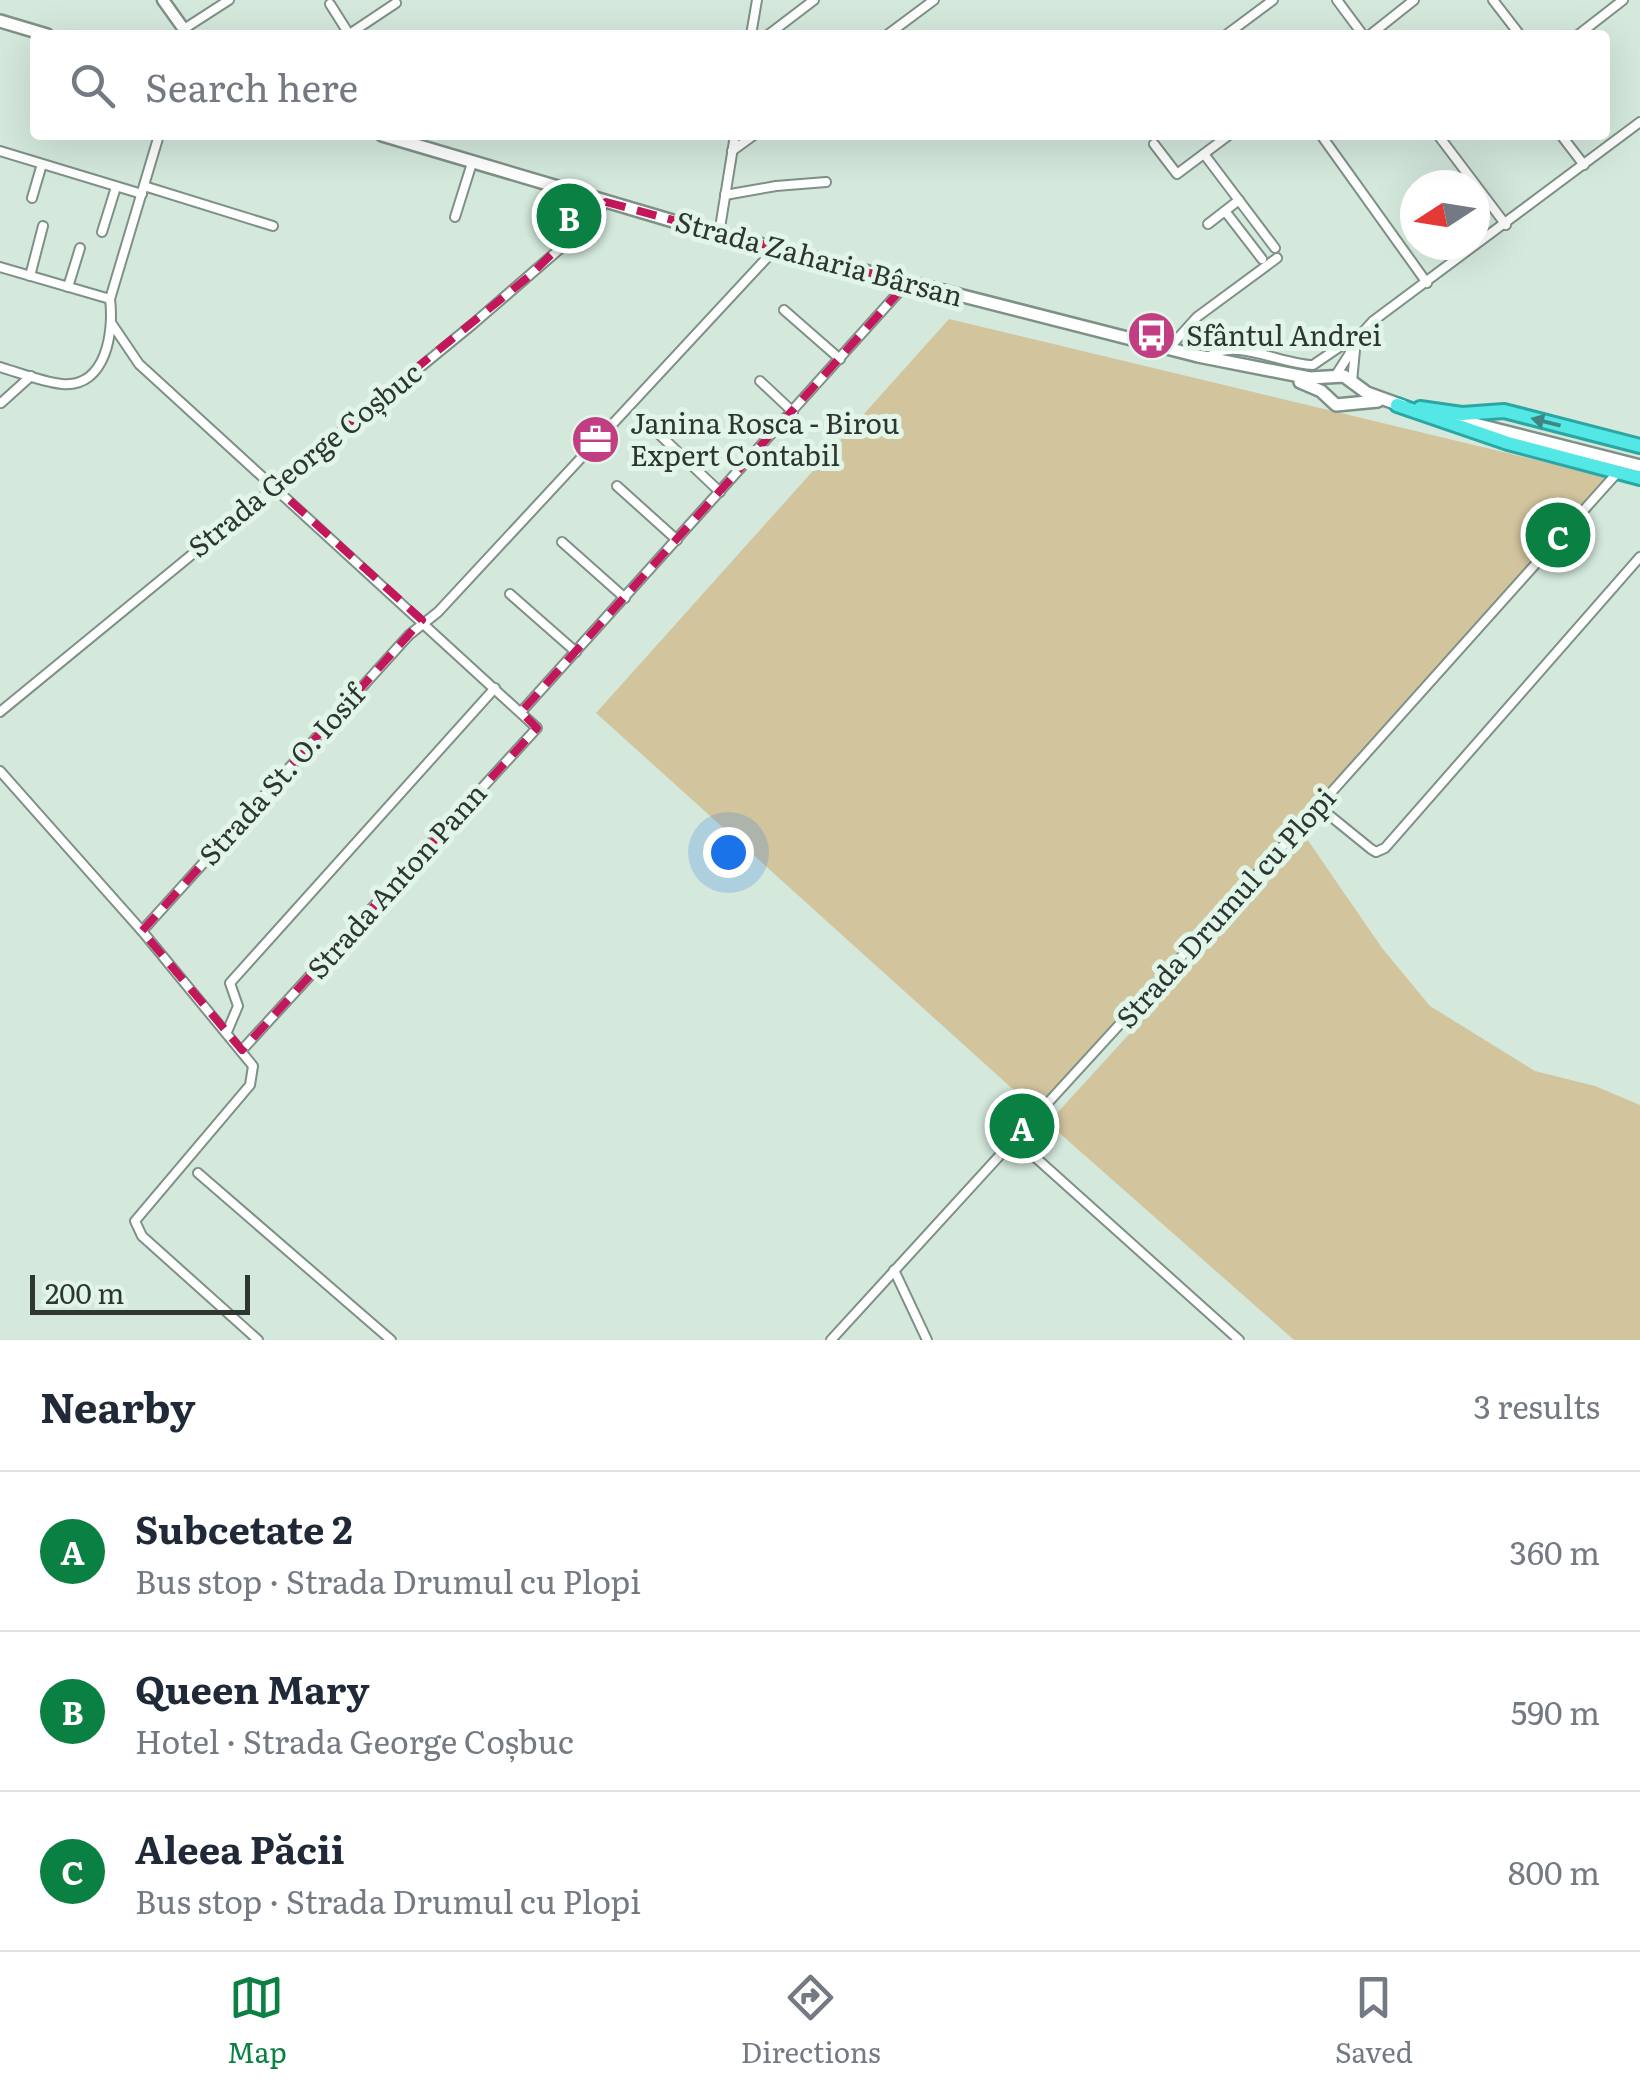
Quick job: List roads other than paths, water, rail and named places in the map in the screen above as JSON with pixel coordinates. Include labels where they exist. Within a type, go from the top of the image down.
[{"type":"highway","points":[[1392,404],[1462,414],[1504,411],[1640,446]]},
{"type":"highway","points":[[1392,404],[1508,443],[1640,478]]},
{"type":"main road","points":[[0,21],[31,30]]},
{"type":"main road","name":"Strada Zaharia Bârsan","points":[[399,140],[719,234],[1206,358],[1260,367]]},
{"type":"main road","points":[[1260,367],[1310,378],[1344,376],[1392,404]]},
{"type":"main road","points":[[1260,367],[1311,386],[1336,404],[1392,404],[1640,466]]},
{"type":"main road","points":[[1326,395],[1326,384],[1333,377]]},
{"type":"main road","points":[[1349,401],[1354,395],[1353,383]]},
{"type":"street","points":[[163,0],[185,30]]},
{"type":"street","points":[[189,30],[229,0]]},
{"type":"street","points":[[752,30],[757,0]]},
{"type":"street","points":[[775,30],[814,0]]},
{"type":"street","points":[[895,30],[934,0]]},
{"type":"street","points":[[1233,30],[1273,0]]},
{"type":"street","points":[[1336,0],[1360,30]]},
{"type":"street","points":[[1344,10],[1347,0]]},
{"type":"street","points":[[1371,30],[1414,0]]},
{"type":"street","points":[[1493,0],[1516,30]]},
{"type":"street","points":[[1584,30],[1623,0]]},
{"type":"street","points":[[330,4],[346,30]]},
{"type":"street","points":[[354,30],[396,4]]},
{"type":"street","points":[[1206,358],[1216,350],[1234,349],[1313,365],[1364,331],[1640,122]]},
{"type":"street","points":[[0,367],[70,384],[101,364],[112,324],[110,298],[158,140]]},
{"type":"street","points":[[719,234],[734,140]]},
{"type":"street","points":[[732,151],[747,140]]},
{"type":"street","points":[[1154,144],[1177,174],[1222,140]]},
{"type":"street","points":[[1325,140],[1428,283]]},
{"type":"street","points":[[1445,140],[1506,225]]},
{"type":"street","points":[[1566,140],[1584,165]]},
{"type":"street","points":[[0,151],[116,186],[273,226]]},
{"type":"street","points":[[1204,154],[1274,248]]},
{"type":"street","points":[[455,217],[472,162]]},
{"type":"street","points":[[32,198],[42,164]]},
{"type":"street","points":[[725,196],[826,182]]},
{"type":"street","points":[[102,232],[116,186]]},
{"type":"street","points":[[1208,224],[1238,200]]},
{"type":"street","name":"Strada George Coșbuc","points":[[0,711],[486,312],[577,234],[606,202]]},
{"type":"street","points":[[1225,211],[1262,259]]},
{"type":"street","points":[[30,276],[43,226]]},
{"type":"street","points":[[68,287],[80,248]]},
{"type":"street","name":"Strada St. O. Iosif","points":[[142,931],[400,645],[438,612],[776,248]]},
{"type":"street","points":[[1170,348],[1197,317],[1277,258]]},
{"type":"street","points":[[0,267],[110,298]]},
{"type":"street","points":[[112,324],[139,364],[522,712],[907,282]]},
{"type":"street","points":[[784,310],[840,359]]},
{"type":"street","points":[[1333,377],[1355,350],[1364,331]]},
{"type":"street","points":[[1353,383],[1355,350]]},
{"type":"street","points":[[1,403],[31,376]]},
{"type":"street","points":[[760,382],[793,412]]},
{"type":"street","points":[[661,436],[720,492]]},
{"type":"street","name":"Strada Drumul cu Plopi","points":[[831,1340],[1618,472]]},
{"type":"street","points":[[617,486],[677,540]]},
{"type":"street","points":[[562,542],[625,598]]},
{"type":"street","points":[[1318,806],[1376,852],[1385,848],[1640,557]]},
{"type":"street","points":[[510,594],[576,652]]},
{"type":"street","name":"Strada Anton Pann","points":[[227,1032],[238,1006],[230,983],[495,688]]},
{"type":"street","name":"Strada Anton Pann","points":[[242,1050],[537,728],[522,712]]},
{"type":"street","points":[[0,772],[142,931],[252,1066],[250,1085],[144,1206],[135,1226],[258,1340]]},
{"type":"street","points":[[1015,1140],[1239,1340]]},
{"type":"street","points":[[198,1173],[391,1340]]},
{"type":"street","points":[[894,1270],[927,1340]]},
{"type":"place","name":"Queen Mary","points":[[569,216]]},
{"type":"place","name":"Sfântul Andrei","points":[[1151,336]]},
{"type":"place","name":"Janina Rosca - Birou Expert Contabil","points":[[595,440]]},
{"type":"place","name":"Aleea Păcii","points":[[1558,535]]},
{"type":"place","name":"Subcetate 2","points":[[1022,1126]]}]
